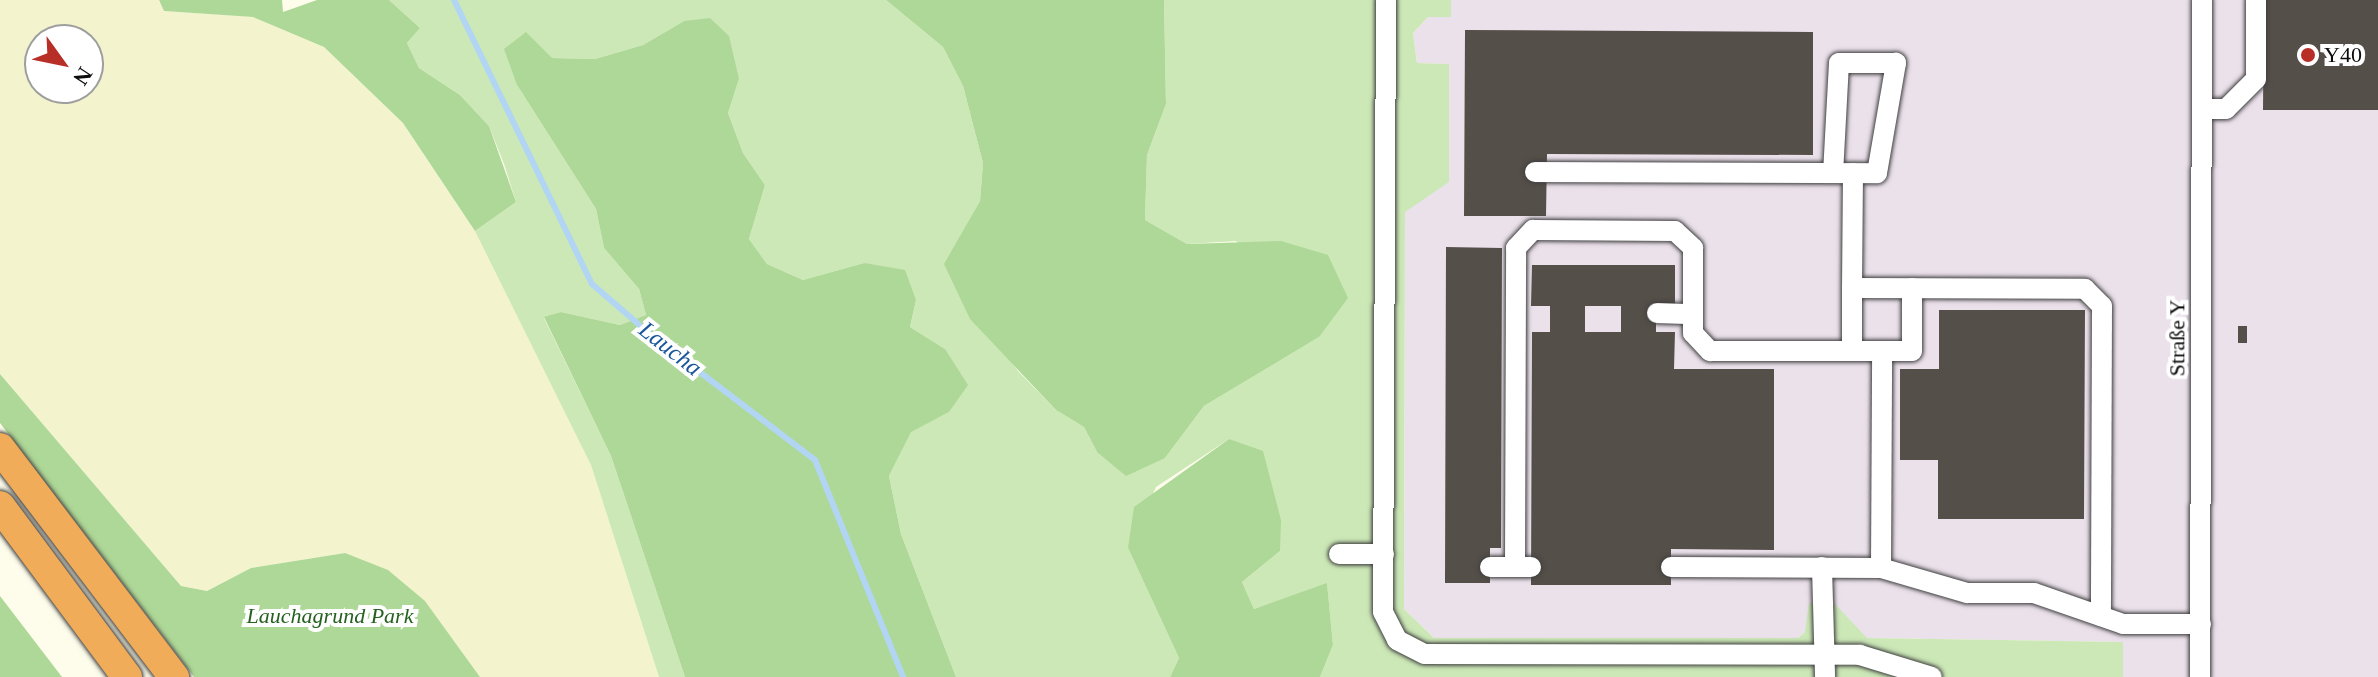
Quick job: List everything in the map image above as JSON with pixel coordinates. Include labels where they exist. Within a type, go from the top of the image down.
[{"type":"highway","points":[[0,448],[174,677]]},
{"type":"highway","points":[[0,506],[127,677]]},
{"type":"street","points":[[1386,0],[1383,612],[1397,640],[1425,654],[1860,655],[1932,677]]},
{"type":"street","name":"Straße Y","points":[[2200,677],[2202,0]]},
{"type":"street","points":[[2202,109],[2226,109],[2256,79],[2256,0]]},
{"type":"street","points":[[1535,172],[1843,173],[1877,173],[1896,63],[1839,63],[1843,173],[1843,252],[1852,288],[1852,351]]},
{"type":"street","points":[[1490,567],[1523,567],[1516,477],[1523,358],[1509,320],[1516,248],[1533,230],[1675,231],[1693,248],[1693,333],[1710,351],[1912,351],[1912,288]]},
{"type":"street","points":[[1852,288],[2085,289],[2102,306],[2101,616]]},
{"type":"street","points":[[1657,313],[1693,314]]},
{"type":"street","points":[[1881,568],[1882,351]]},
{"type":"street","points":[[1339,554],[1384,554]]},
{"type":"street","points":[[1671,567],[1881,568],[1967,593],[2034,593],[2123,624],[2201,624]]},
{"type":"street","points":[[1822,567],[1827,655],[1825,677]]},
{"type":"shaded area","points":[[1451,0],[2378,0],[2378,677],[2123,677],[2122,642],[1867,638],[1805,632],[1798,638],[1434,638],[1404,609],[1405,212],[1449,64],[1417,63],[1413,33],[1428,17],[1451,17]]},
{"type":"green space","points":[[0,0],[159,0],[164,11],[253,17],[324,47],[403,123],[475,231],[553,382],[591,465],[659,677],[480,677],[425,601],[345,553],[251,568],[207,591],[181,586],[0,374]]},
{"type":"green space","points":[[159,0],[282,0],[283,12],[317,0],[389,0],[420,28],[407,43],[419,68],[460,95],[489,126],[516,202],[475,231],[403,123],[324,47],[253,17],[164,11]]},
{"type":"green space","points":[[389,0],[886,0],[943,47],[963,86],[983,163],[980,201],[945,264],[1018,371],[1056,410],[1084,427],[1097,452],[1165,458],[1204,406],[1319,337],[1236,241],[1187,244],[1145,220],[1147,155],[1166,104],[1164,0],[1451,0],[1451,17],[1428,17],[1413,33],[1417,63],[1449,64],[1449,182],[1405,212],[1404,609],[1434,638],[1798,638],[1805,632],[1809,603],[1835,604],[1867,638],[2123,642],[2123,677],[1320,677],[1333,645],[1327,584],[1254,609],[1242,582],[1280,551],[1229,439],[1156,487],[1128,548],[1179,658],[1170,677],[956,677],[901,534],[889,476],[911,431],[949,412],[945,349],[910,327],[916,300],[864,263],[803,280],[767,264],[749,239],[765,185],[743,153],[728,113],[739,79],[684,21],[643,45],[595,59],[552,58],[517,85],[596,209],[604,248],[639,289],[646,315],[620,325],[561,312],[544,318],[611,456],[685,677],[659,677],[591,465],[475,231],[516,202],[489,126],[460,95],[419,68],[407,43],[420,28]]},
{"type":"green space","points":[[886,0],[1164,0],[1166,104],[1147,155],[1145,220],[1187,244],[1281,241],[1328,255],[1348,298],[1319,337],[1204,406],[1165,458],[1126,476],[1097,452],[1084,427],[1056,410],[970,319],[944,264],[980,201],[983,163],[963,86],[943,47]]},
{"type":"green space","points":[[710,18],[729,36],[739,79],[728,113],[743,153],[765,185],[749,239],[767,264],[803,280],[864,263],[905,270],[916,300],[910,327],[945,349],[968,385],[949,412],[911,432],[889,476],[901,534],[956,677],[685,677],[611,456],[544,317],[561,312],[620,325],[646,315],[639,289],[604,248],[596,209],[517,85],[504,49],[526,32],[552,58],[595,59],[643,45],[684,21]]},
{"type":"green space","name":"Lauchagrund Park","points":[[0,374],[181,586],[207,591],[251,568],[345,553],[388,570],[425,601],[480,677],[194,677],[0,423]]},
{"type":"green space","points":[[1229,439],[1263,451],[1281,520],[1280,551],[1242,582],[1254,609],[1327,583],[1333,645],[1320,677],[1170,677],[1179,658],[1128,548],[1134,507]]},
{"type":"green space","points":[[0,596],[62,677],[0,677]]},
{"type":"building","name":"Y40","points":[[2264,0],[2378,0],[2378,110],[2263,110]]},
{"type":"building","points":[[1465,30],[1813,32],[1813,155],[1547,154],[1546,216],[1464,216]]},
{"type":"building","points":[[1446,247],[1502,248],[1501,548],[1490,548],[1490,583],[1445,583]]},
{"type":"building","points":[[1532,265],[1675,265],[1675,306],[1656,306],[1656,332],[1675,332],[1674,369],[1774,369],[1774,550],[1671,549],[1671,585],[1531,585],[1532,332],[1550,332],[1550,306],[1531,306]],"holes":[[[1585,306],[1621,306],[1621,332],[1585,332]]]},
{"type":"building","points":[[1939,310],[2085,310],[2084,519],[1938,519],[1938,460],[1900,460],[1900,369],[1939,369]]},
{"type":"building","points":[[2238,326],[2247,326],[2247,343],[2238,343]]},
{"type":"waterway","name":"Laucha","points":[[454,0],[592,284],[651,335],[815,460],[903,677]]},
{"type":"place","name":"Y40","points":[[2308,55]]}]
